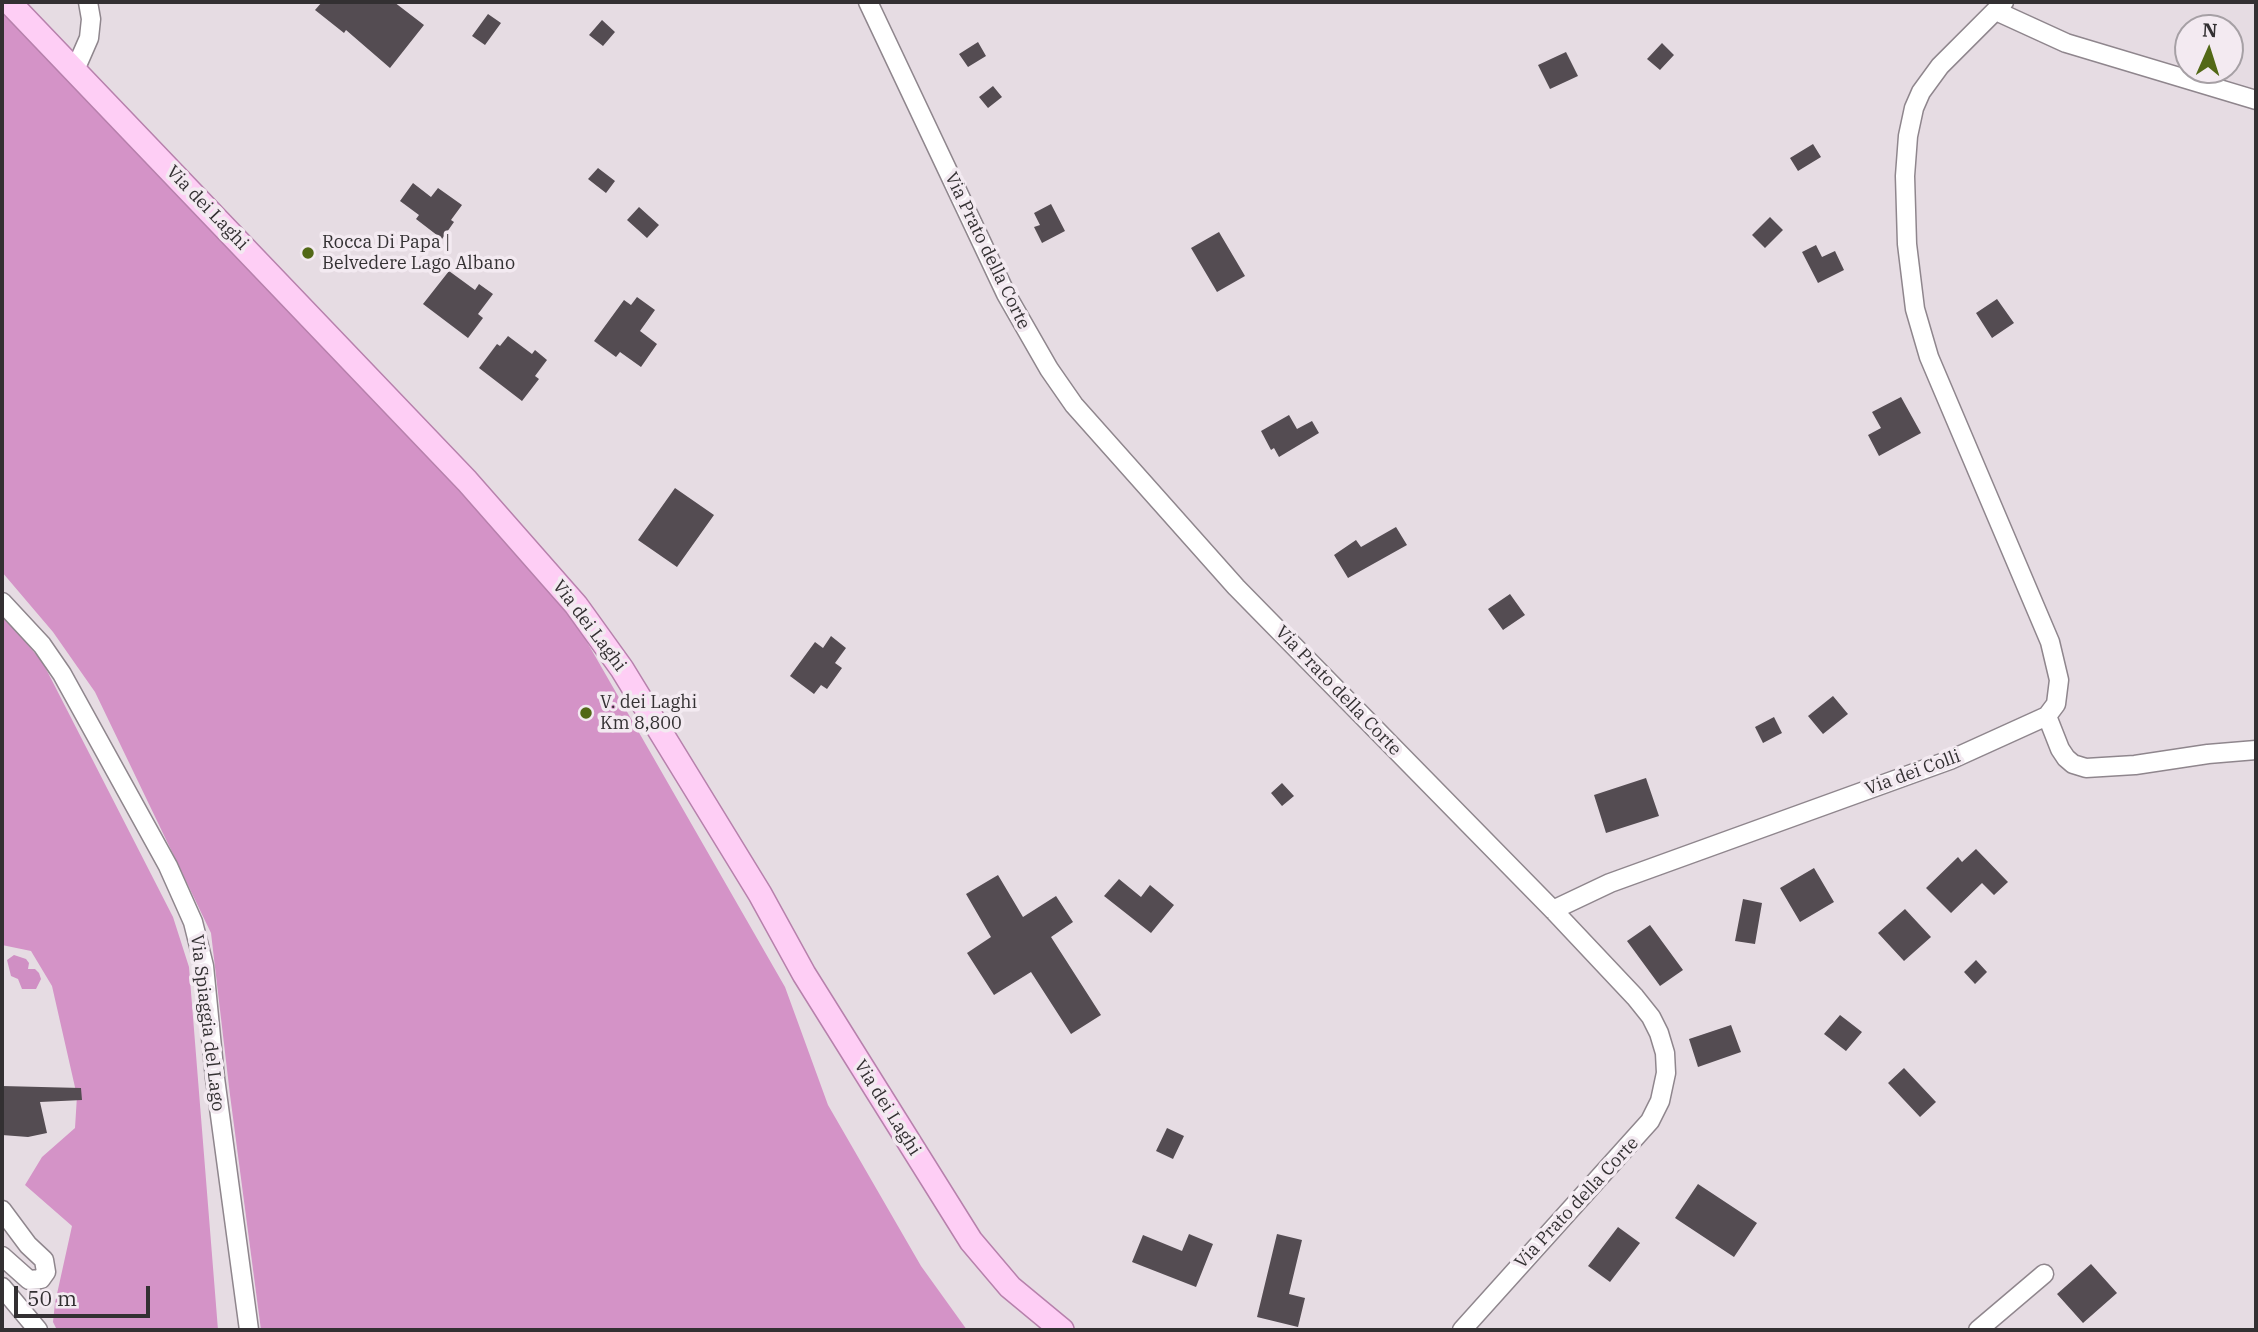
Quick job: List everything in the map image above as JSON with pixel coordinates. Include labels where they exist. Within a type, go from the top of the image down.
[{"type":"main road","name":"Via dei Laghi","points":[[9,2],[457,471],[581,612],[622,669],[760,894],[849,1048],[971,1241],[1010,1286],[1062,1330]]},
{"type":"street","points":[[75,70],[89,38],[91,19],[88,2]]},
{"type":"street","name":"Via Prato della Corte","points":[[868,2],[1006,294],[1061,387],[1089,423],[1236,587],[1553,910],[1651,1017],[1660,1033],[1666,1073],[1664,1090],[1656,1112],[1643,1130],[1462,1330]]},
{"type":"street","points":[[2256,100],[2066,43],[2000,7],[1940,66],[1921,92],[1914,108],[1908,136],[1905,176],[1906,231],[1912,292],[1929,357],[2050,642],[2059,680],[2059,694],[2056,704],[2047,716],[2060,750],[2073,764],[2086,768],[2135,765],[2256,750]]},
{"type":"street","name":"Via Spiaggia del Lago","points":[[2,602],[42,645],[62,674],[168,866],[196,931],[204,967],[217,1101],[249,1330]]},
{"type":"street","name":"Via dei Colli","points":[[1553,910],[1610,883],[1951,760],[2047,716]]},
{"type":"street","points":[[2,1210],[28,1245],[44,1261],[46,1272],[41,1279],[29,1280],[2,1256]]},
{"type":"street","points":[[1979,1330],[2044,1274]]},
{"type":"street","points":[[2,1287],[38,1330]]},
{"type":"shaded area","points":[[2,13],[365,387],[523,560],[579,628],[785,987],[828,1105],[921,1266],[967,1330],[261,1330],[211,933],[95,692],[53,632],[2,572]]},
{"type":"shaded area","points":[[2,613],[43,663],[173,917],[189,967],[218,1330],[57,1330],[53,1322],[72,1226],[25,1185],[42,1157],[75,1128],[77,1096],[52,986],[31,951],[2,945]]},
{"type":"shaded area","points":[[14,955],[26,959],[29,963],[28,969],[35,969],[39,973],[41,979],[36,989],[22,989],[18,979],[11,976],[7,960]]},
{"type":"building","points":[[322,2],[394,2],[424,25],[390,68],[346,30],[344,33],[315,10]]},
{"type":"building","points":[[488,14],[501,23],[485,45],[472,36]]},
{"type":"building","points":[[602,20],[615,32],[603,46],[589,35]]},
{"type":"building","points":[[978,42],[986,56],[968,67],[959,54]]},
{"type":"building","points":[[1662,43],[1674,55],[1660,70],[1647,59]]},
{"type":"building","points":[[1566,52],[1578,76],[1550,89],[1538,65]]},
{"type":"building","points":[[993,86],[1002,97],[988,108],[979,97]]},
{"type":"building","points":[[1813,144],[1821,157],[1798,171],[1790,158]]},
{"type":"building","points":[[598,168],[615,181],[606,193],[588,179]]},
{"type":"building","points":[[413,183],[431,197],[438,188],[462,205],[442,239],[416,219],[419,215],[400,201]]},
{"type":"building","points":[[1051,204],[1065,231],[1042,243],[1034,227],[1040,225],[1034,213]]},
{"type":"building","points":[[639,207],[659,225],[647,238],[627,220]]},
{"type":"building","points":[[1770,217],[1783,230],[1765,248],[1752,235]]},
{"type":"building","points":[[1219,232],[1245,276],[1217,292],[1191,248]]},
{"type":"building","points":[[1816,245],[1822,257],[1835,251],[1844,270],[1818,283],[1802,252]]},
{"type":"building","points":[[449,271],[475,290],[479,284],[493,294],[478,314],[483,318],[468,338],[423,304]]},
{"type":"building","points":[[637,297],[655,310],[640,331],[657,344],[641,367],[620,352],[616,357],[594,341],[624,300],[631,305]]},
{"type":"building","points":[[1997,299],[2014,323],[1992,338],[1976,313]]},
{"type":"building","points":[[508,336],[532,354],[535,350],[547,360],[535,376],[539,379],[522,401],[479,368],[497,344],[500,346]]},
{"type":"building","points":[[1901,397],[1921,433],[1879,456],[1868,435],[1881,428],[1872,412]]},
{"type":"building","points":[[1289,415],[1297,429],[1312,421],[1319,433],[1279,457],[1274,448],[1271,450],[1261,431]]},
{"type":"building","points":[[675,488],[714,515],[677,567],[638,540]]},
{"type":"building","points":[[1396,527],[1407,545],[1348,578],[1334,555],[1356,540],[1361,547]]},
{"type":"building","points":[[1510,594],[1525,615],[1503,630],[1488,609]]},
{"type":"building","points":[[831,636],[846,648],[835,663],[842,668],[827,689],[821,685],[814,694],[790,676],[815,642],[823,648]]},
{"type":"building","points":[[1833,696],[1848,714],[1823,734],[1808,716]]},
{"type":"building","points":[[1774,717],[1782,733],[1763,743],[1755,727]]},
{"type":"building","points":[[1646,778],[1659,816],[1606,833],[1594,795]]},
{"type":"building","points":[[1282,783],[1294,796],[1282,806],[1271,793]]},
{"type":"building","points":[[1976,849],[2008,882],[1994,895],[1982,883],[1951,913],[1926,888],[1958,857],[1962,862]]},
{"type":"building","points":[[1814,868],[1834,902],[1800,922],[1780,888]]},
{"type":"building","points":[[998,875],[1023,917],[1056,896],[1073,922],[1051,937],[1101,1015],[1071,1034],[1031,972],[994,995],[967,953],[991,937],[966,894]]},
{"type":"building","points":[[1119,879],[1141,897],[1150,885],[1174,905],[1151,933],[1104,896]]},
{"type":"building","points":[[1743,899],[1762,903],[1755,944],[1735,941]]},
{"type":"building","points":[[1905,909],[1931,937],[1904,961],[1878,933]]},
{"type":"building","points":[[1650,925],[1683,970],[1660,986],[1627,941]]},
{"type":"building","points":[[1976,960],[1987,972],[1975,984],[1964,972]]},
{"type":"building","points":[[1840,1015],[1862,1032],[1846,1051],[1824,1034]]},
{"type":"building","points":[[1731,1025],[1741,1052],[1698,1067],[1689,1039]]},
{"type":"building","points":[[1904,1068],[1936,1102],[1920,1117],[1888,1083]]},
{"type":"building","points":[[2,1086],[81,1088],[82,1100],[40,1102],[47,1133],[28,1137],[2,1135]]},
{"type":"building","points":[[1167,1128],[1184,1136],[1173,1159],[1156,1151]]},
{"type":"building","points":[[1698,1184],[1757,1223],[1734,1257],[1675,1218]]},
{"type":"building","points":[[1618,1227],[1640,1243],[1610,1282],[1588,1266]]},
{"type":"building","points":[[1189,1234],[1213,1244],[1196,1287],[1132,1262],[1143,1235],[1182,1251]]},
{"type":"building","points":[[1277,1234],[1302,1240],[1289,1294],[1305,1298],[1298,1327],[1257,1317]]},
{"type":"building","points":[[2091,1264],[2117,1293],[2083,1323],[2057,1294]]},
{"type":"place","name":"Rocca Di Papa | Belvedere Lago Albano","points":[[308,253]]},
{"type":"place","name":"V. dei Laghi Km 8,800","points":[[586,713]]}]
